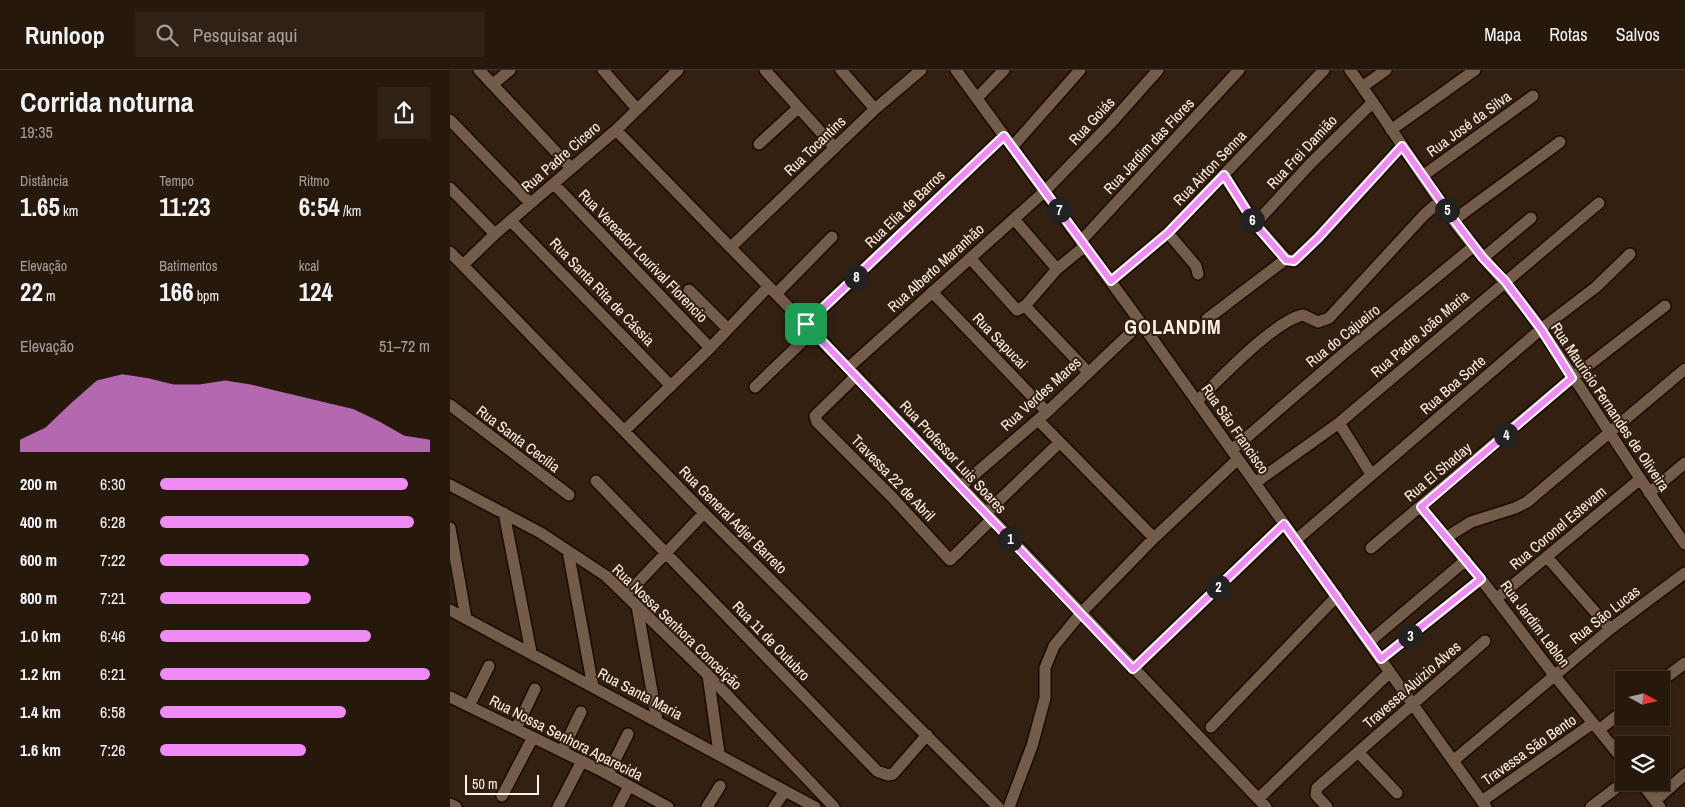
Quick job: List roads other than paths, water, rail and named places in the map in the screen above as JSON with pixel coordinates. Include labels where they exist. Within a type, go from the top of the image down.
[{"type":"street","points":[[479,70],[571,168]]},
{"type":"street","points":[[493,84],[510,70]]},
{"type":"street","points":[[603,70],[637,109]]},
{"type":"street","name":"Rua Padre Cicero","points":[[463,265],[530,203],[616,130],[678,70]]},
{"type":"street","points":[[765,70],[835,148]]},
{"type":"street","points":[[840,70],[875,109]]},
{"type":"street","name":"Rua Tocantins","points":[[731,247],[875,109],[921,70]]},
{"type":"street","name":"Rua São Francisco","points":[[956,70],[1111,281],[1484,804]]},
{"type":"street","points":[[977,98],[1004,70]]},
{"type":"street","points":[[1012,147],[1080,70]]},
{"type":"street","name":"Rua Goiás","points":[[1045,191],[1110,124],[1158,70]]},
{"type":"street","name":"Rua Jardim das Flores","points":[[1025,306],[1239,70]]},
{"type":"street","name":"Rua Airton Senna","points":[[1111,281],[1168,233],[1324,70]]},
{"type":"street","name":"Rua Mauricio Fernandes de Oliveira","points":[[1350,70],[1454,220],[1483,258],[1505,281],[1541,329],[1639,480],[1685,544]]},
{"type":"street","points":[[1362,87],[1386,70]]},
{"type":"street","points":[[1391,130],[1475,70]]},
{"type":"street","name":"Rua José da Silva","points":[[1424,175],[1533,96]]},
{"type":"street","name":"Rua Frei Damião","points":[[1255,224],[1311,163],[1373,102]]},
{"type":"street","points":[[759,144],[798,108]]},
{"type":"street","points":[[450,120],[530,203]]},
{"type":"street","name":"Rua Professor Luis Soares","points":[[616,130],[852,372],[1262,803]]},
{"type":"street","name":"Rua Elia de Barros","points":[[754,387],[809,328],[1004,136]]},
{"type":"street","points":[[1454,220],[1560,142]]},
{"type":"street","points":[[1224,175],[1255,224],[1286,260],[1294,261],[1318,238],[1402,146]]},
{"type":"street","name":"Rua Vereador Lourival Florencio","points":[[554,184],[710,348]]},
{"type":"street","points":[[450,188],[495,234]]},
{"type":"street","name":"Rua Alberto Maranhão","points":[[852,372],[932,292],[1045,191]]},
{"type":"street","points":[[1197,401],[1248,354],[1289,320],[1303,315],[1318,322],[1329,318],[1417,222],[1440,201]]},
{"type":"street","name":"Rua Padre João Maria","points":[[1255,483],[1339,424],[1599,202]]},
{"type":"street","points":[[1483,258],[1531,218]]},
{"type":"street","points":[[1014,219],[1057,269]]},
{"type":"street","name":"Rua Santa Rita de Cássia","points":[[510,221],[671,386]]},
{"type":"street","points":[[1168,233],[1196,266],[1198,274]]},
{"type":"street","points":[[624,431],[728,329],[832,237]]},
{"type":"street","name":"Rua do Cajueiro","points":[[1009,807],[1032,746],[1045,698],[1045,668],[1048,656],[1081,613],[1235,455],[1343,354],[1474,246]]},
{"type":"street","name":"Rua General Adjer Barreto","points":[[450,252],[704,513],[998,807]]},
{"type":"street","name":"Rua Boa Sorte","points":[[1296,540],[1541,329],[1596,287],[1630,254]]},
{"type":"street","points":[[970,258],[1017,310],[1025,306],[1088,372]]},
{"type":"street","points":[[1207,319],[1286,260]]},
{"type":"street","points":[[689,290],[728,329]]},
{"type":"street","name":"Rua Sapucai","points":[[932,292],[1042,416],[1059,443],[1154,538]]},
{"type":"street","name":"Rua El Shaday","points":[[1371,548],[1572,378],[1665,306]]},
{"type":"street","name":"Rua Verdes Mares","points":[[961,486],[1042,416],[1141,323]]},
{"type":"street","points":[[1447,538],[1470,522],[1515,508],[1527,502],[1685,369]]},
{"type":"street","name":"Travessa 22 de Abril","points":[[852,372],[815,416],[817,422],[892,497],[950,560],[989,516]]},
{"type":"street","name":"Rua Santa Cecília","points":[[450,405],[569,495]]},
{"type":"street","points":[[1339,424],[1372,474]]},
{"type":"street","points":[[989,516],[1059,443]]},
{"type":"street","points":[[1649,493],[1685,462]]},
{"type":"street","name":"Rua 11 de Outubro","points":[[596,480],[666,555],[877,771],[888,775],[893,774],[927,735]]},
{"type":"street","name":"Rua Coronel Estevam","points":[[1496,599],[1639,480]]},
{"type":"street","name":"Rua Nossa Senhora Conceição","points":[[450,485],[541,532],[606,576],[627,594],[708,675],[834,807]]},
{"type":"street","name":"Rua Jardim Leblon","points":[[1421,507],[1466,560],[1554,675],[1615,750]]},
{"type":"street","points":[[627,594],[704,513]]},
{"type":"street","points":[[504,514],[531,652]]},
{"type":"street","points":[[1133,669],[1284,524]]},
{"type":"street","points":[[450,528],[466,618]]},
{"type":"street","points":[[568,551],[593,687]]},
{"type":"street","points":[[1548,557],[1610,629]]},
{"type":"street","points":[[1369,642],[1466,560]]},
{"type":"street","name":"Rua São Lucas","points":[[1453,760],[1610,629],[1685,573]]},
{"type":"street","points":[[1381,659],[1481,579]]},
{"type":"street","points":[[1212,727],[1337,596]]},
{"type":"street","points":[[637,606],[657,720]]},
{"type":"street","name":"Rua Santa Maria","points":[[450,610],[657,720],[815,807]]},
{"type":"street","name":"Travessa Aluizio Alves","points":[[1328,807],[1316,795],[1316,790],[1411,704],[1485,641]]},
{"type":"street","points":[[1670,674],[1685,663]]},
{"type":"street","points":[[469,706],[489,666]]},
{"type":"street","points":[[1262,803],[1390,672]]},
{"type":"street","points":[[708,675],[719,754]]},
{"type":"street","points":[[516,729],[535,689]]},
{"type":"street","name":"Rua Nossa Senhora Aparecida","points":[[450,697],[608,774],[668,807]]},
{"type":"street","points":[[562,751],[582,712]]},
{"type":"street","name":"Travessa São Bento","points":[[1484,804],[1596,726],[1615,715]]},
{"type":"street","points":[[608,774],[628,734]]},
{"type":"street","points":[[502,796],[533,737]]},
{"type":"street","points":[[1358,752],[1397,793]]},
{"type":"street","points":[[558,807],[582,761]]},
{"type":"street","points":[[1648,791],[1658,804],[1685,774]]},
{"type":"street","points":[[618,807],[629,786]]},
{"type":"street","points":[[708,807],[720,786]]},
{"type":"street","points":[[1591,807],[1615,789]]},
{"type":"street","points":[[774,807],[785,791]]},
{"type":"street","points":[[450,804],[456,807]]},
{"type":"district","name":"GOLANDIM","points":[[1173,327]]}]
